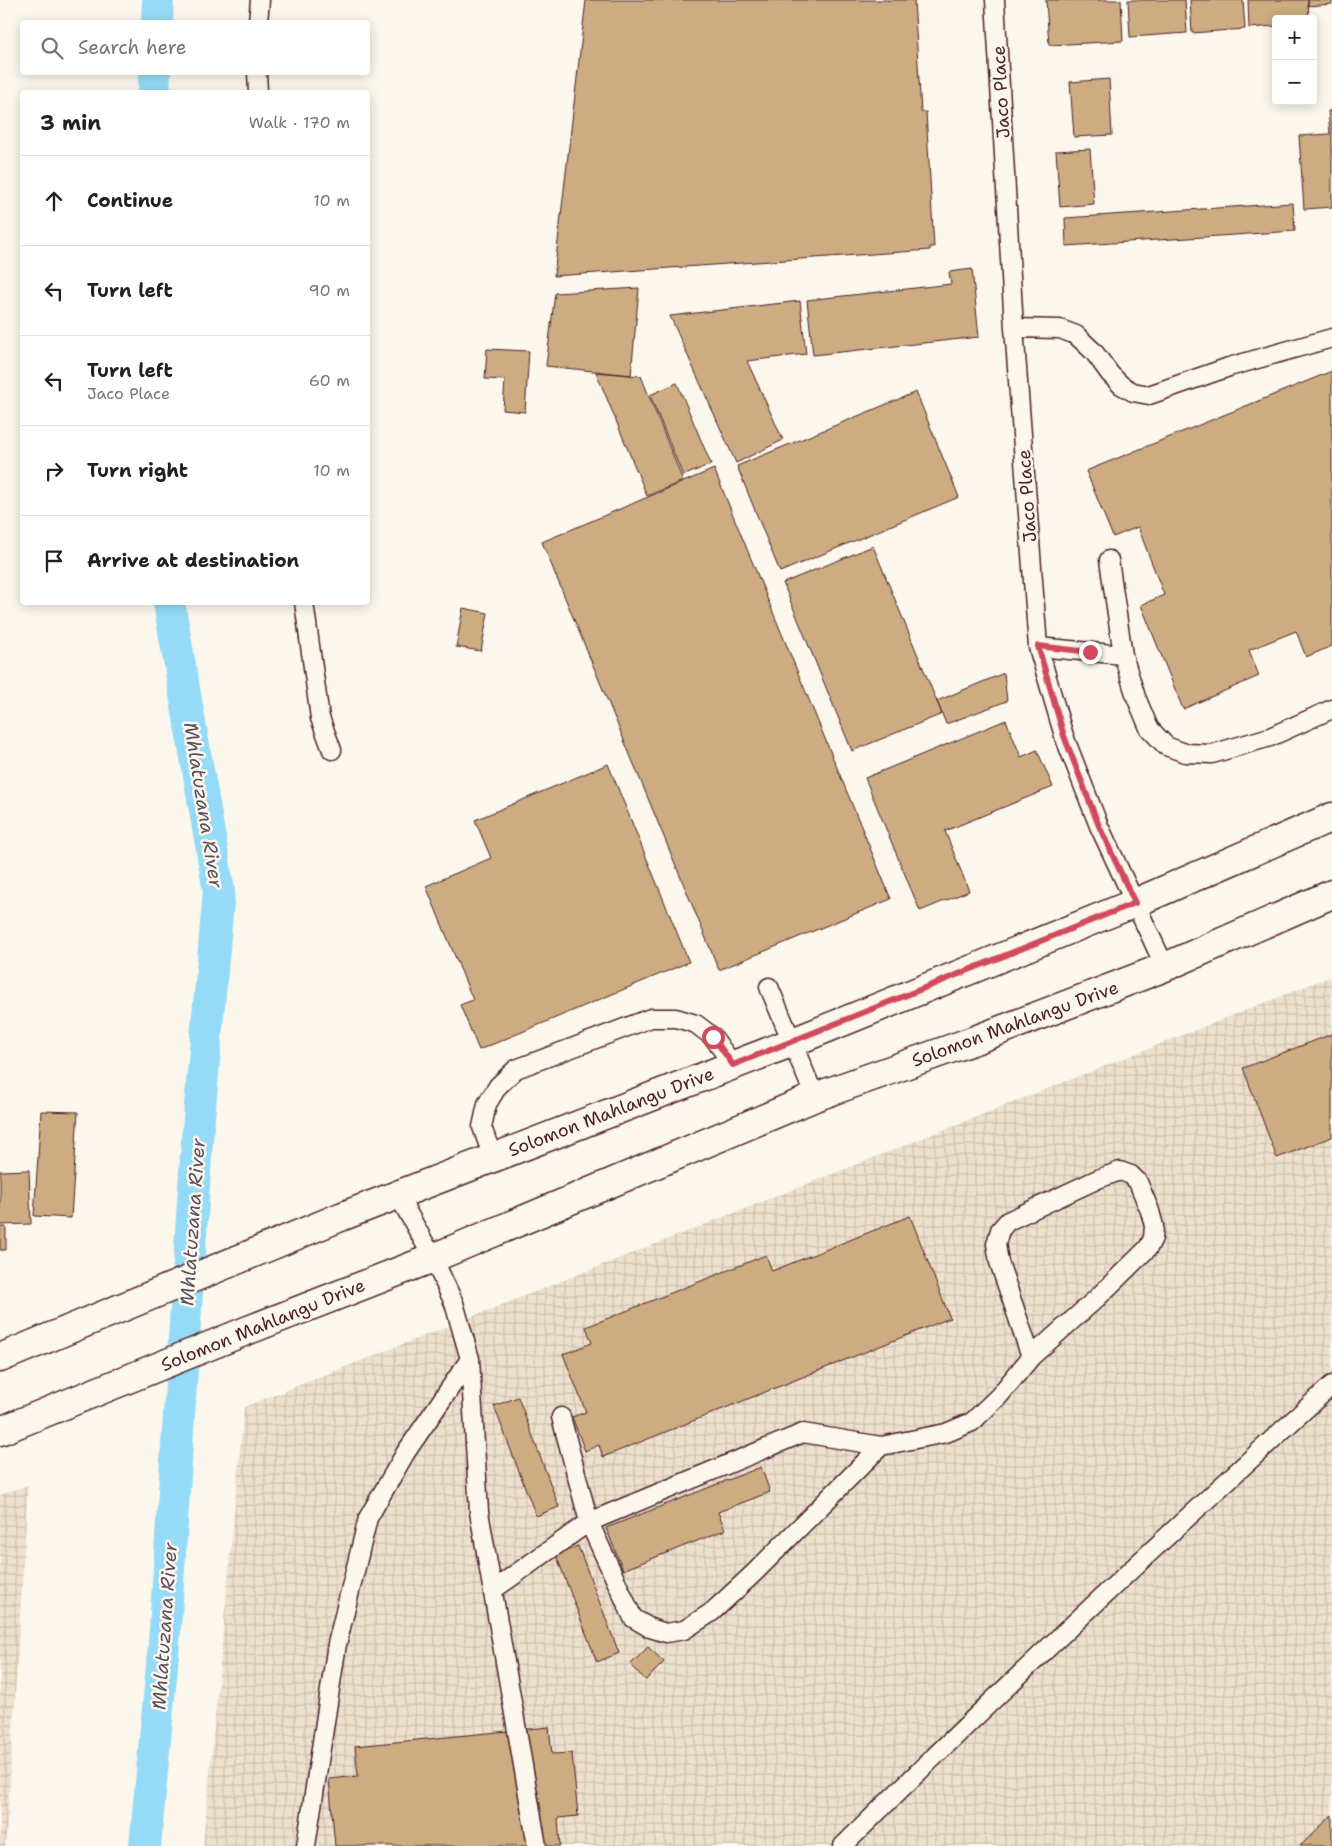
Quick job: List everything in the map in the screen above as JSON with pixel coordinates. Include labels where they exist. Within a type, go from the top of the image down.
[{"type":"main road","name":"Solomon Mahlangu Drive","points":[[0,1358],[358,1210],[793,1042],[1135,903],[1332,817]]},
{"type":"main road","name":"Solomon Mahlangu Drive","points":[[0,1430],[433,1258],[815,1097],[975,1040],[1165,967],[1332,894]]},
{"type":"lane","points":[[258,20],[260,0]]},
{"type":"lane","name":"Jaco Place","points":[[995,0],[1014,328],[1038,646],[1064,736],[1099,826],[1165,967]]},
{"type":"lane","points":[[257,75],[258,90]]},
{"type":"lane","points":[[1014,328],[1060,329],[1076,335],[1094,352],[1110,374],[1121,385],[1133,392],[1149,394],[1229,367],[1332,338]]},
{"type":"lane","points":[[1109,560],[1124,655],[1136,698],[1148,728],[1166,746],[1185,753],[1212,754],[1270,737],[1332,709]]},
{"type":"lane","points":[[304,605],[320,718],[332,750]]},
{"type":"lane","points":[[1038,646],[1124,655]]},
{"type":"lane","points":[[769,987],[815,1097]]},
{"type":"lane","points":[[493,1158],[482,1127],[487,1104],[498,1086],[516,1069],[651,1018],[676,1018],[696,1024],[713,1037],[733,1065]]},
{"type":"lane","points":[[493,1590],[589,1522],[803,1433],[881,1446],[946,1432],[972,1422],[999,1396],[1031,1357],[1096,1299],[1148,1248],[1153,1238],[1154,1226],[1138,1182],[1131,1175],[1120,1171],[1098,1179],[1008,1221],[1000,1230],[996,1244],[999,1262],[1031,1357]]},
{"type":"lane","points":[[398,1195],[433,1258],[454,1303],[470,1359],[479,1512],[537,1846]]},
{"type":"lane","points":[[306,1846],[337,1644],[368,1518],[406,1452],[470,1359]]},
{"type":"lane","points":[[843,1846],[929,1760],[1152,1549],[1332,1385]]},
{"type":"lane","points":[[561,1417],[589,1522],[634,1618],[650,1628],[666,1633],[684,1630],[712,1612],[753,1574],[881,1446]]},
{"type":"shaded area","points":[[1332,976],[1332,1846],[203,1846],[244,1407]]},
{"type":"shaded area","points":[[28,1485],[7,1826],[5,1846],[0,1846],[0,1495]]},
{"type":"building","points":[[586,0],[914,0],[921,112],[926,112],[934,247],[930,247],[930,250],[554,276]]},
{"type":"building","points":[[1046,0],[1121,0],[1123,41],[1049,45]]},
{"type":"building","points":[[1128,0],[1185,0],[1187,33],[1130,37]]},
{"type":"building","points":[[1190,0],[1243,0],[1245,29],[1192,33]]},
{"type":"building","points":[[1248,0],[1308,0],[1309,15],[1272,15],[1272,26],[1249,28]]},
{"type":"building","points":[[1308,0],[1332,0],[1332,4],[1308,6]]},
{"type":"building","points":[[1109,79],[1112,135],[1074,137],[1070,82]]},
{"type":"building","points":[[1328,111],[1332,111],[1332,207],[1304,209],[1299,136],[1330,134]]},
{"type":"building","points":[[1090,149],[1094,204],[1060,207],[1056,151]]},
{"type":"building","points":[[1293,203],[1295,231],[1066,246],[1065,218]]},
{"type":"building","points":[[972,269],[979,337],[813,355],[807,300],[951,284],[949,272]]},
{"type":"building","points":[[639,288],[631,375],[546,366],[555,293]]},
{"type":"building","points":[[800,301],[806,354],[747,361],[783,440],[736,463],[670,316]]},
{"type":"building","points":[[487,349],[529,351],[525,412],[503,410],[505,380],[485,379]]},
{"type":"building","points":[[1332,371],[1332,646],[1306,657],[1296,631],[1249,650],[1259,676],[1183,709],[1141,605],[1164,595],[1138,527],[1113,537],[1086,471]]},
{"type":"building","points":[[596,372],[641,376],[683,481],[647,496]]},
{"type":"building","points":[[677,383],[711,464],[683,476],[650,395]]},
{"type":"building","points":[[916,392],[959,497],[780,572],[737,466]]},
{"type":"building","points":[[714,469],[891,899],[719,970],[542,542]]},
{"type":"building","points":[[873,546],[942,714],[852,751],[783,583]]},
{"type":"building","points":[[463,608],[488,613],[481,651],[456,647]]},
{"type":"building","points":[[1004,673],[1007,701],[946,724],[937,701]]},
{"type":"building","points":[[1006,720],[1021,757],[1037,750],[1053,787],[945,831],[969,891],[920,911],[865,778]]},
{"type":"building","points":[[608,764],[689,962],[479,1050],[460,1005],[473,1000],[426,886],[491,858],[475,820]]},
{"type":"building","points":[[1332,1034],[1332,1137],[1277,1158],[1243,1068]]},
{"type":"building","points":[[41,1111],[78,1112],[71,1218],[34,1216]]},
{"type":"building","points":[[29,1170],[31,1224],[0,1225],[0,1171]]},
{"type":"building","points":[[910,1216],[950,1318],[603,1457],[599,1445],[585,1451],[572,1417],[586,1412],[563,1354],[592,1343],[586,1327],[766,1255],[772,1271]]},
{"type":"building","points":[[0,1227],[6,1227],[6,1250],[0,1250]]},
{"type":"building","points":[[518,1397],[559,1507],[536,1516],[494,1406]]},
{"type":"building","points":[[761,1467],[770,1492],[718,1512],[725,1530],[623,1570],[606,1528]]},
{"type":"building","points":[[578,1546],[619,1653],[597,1662],[556,1555]]},
{"type":"building","points":[[648,1647],[664,1662],[646,1680],[630,1665]]},
{"type":"building","points":[[549,1727],[552,1754],[572,1753],[578,1816],[558,1818],[560,1846],[335,1846],[329,1779],[358,1776],[355,1746]]},
{"type":"building","points":[[1332,1815],[1332,1846],[1300,1846]]},
{"type":"waterway","name":"Mhlatuzana River","points":[[157,20],[158,0]]},
{"type":"waterway","name":"Mhlatuzana River","points":[[154,90],[155,75]]},
{"type":"waterway","name":"Mhlatuzana River","points":[[145,1846],[164,1644],[197,1141],[219,891],[170,605]]},
{"type":"route","points":[[713,1037],[733,1065],[1135,903],[1099,826],[1064,736],[1038,646],[1090,652]]}]
